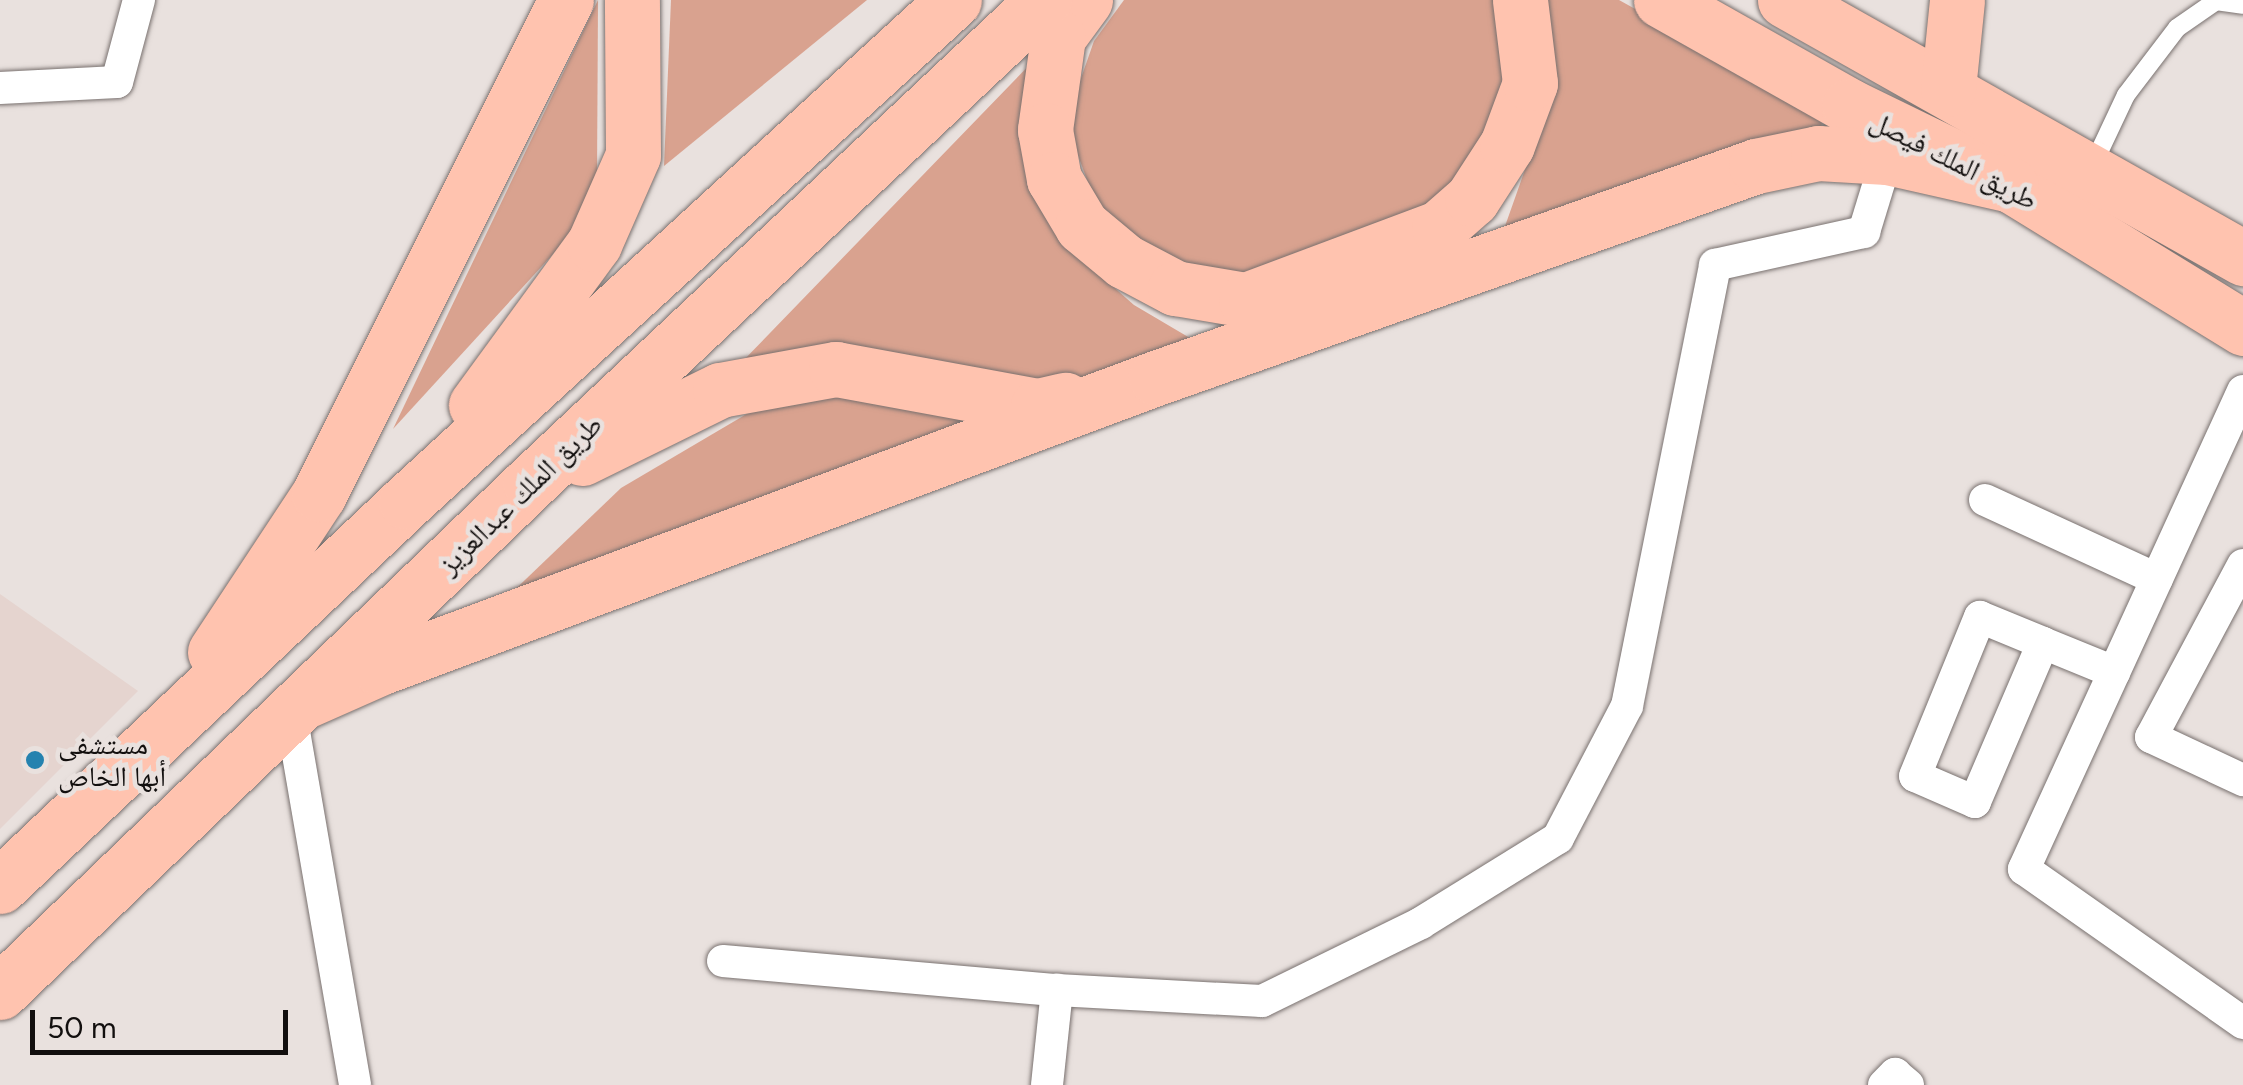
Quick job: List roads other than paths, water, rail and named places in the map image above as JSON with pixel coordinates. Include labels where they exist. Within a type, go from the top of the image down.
[{"type":"highway","points":[[163,732],[319,494],[566,0]]},
{"type":"highway","points":[[406,502],[594,244],[633,155],[632,0]]},
{"type":"highway","points":[[0,886],[406,502],[954,0]]},
{"type":"highway","name":"طريق الملك عبدالعزيز","points":[[0,992],[530,483],[1044,0]]},
{"type":"highway","points":[[1085,0],[1058,37],[1046,130],[1054,179],[1082,226],[1124,261],[1175,288],[1246,300],[1439,228],[1472,200],[1507,145],[1530,84],[1520,0]]},
{"type":"highway","name":"طريق الملك فيصل","points":[[1661,0],[1849,106],[2011,186],[2243,328]]},
{"type":"highway","points":[[1785,0],[2243,258]]},
{"type":"highway","points":[[1948,89],[1957,0]]},
{"type":"highway","points":[[298,708],[380,668],[1156,378],[1756,166],[1818,153],[1887,157],[2011,186]]},
{"type":"highway","points":[[530,483],[720,390],[836,368],[1038,406],[1156,378]]},
{"type":"street","points":[[0,88],[117,82],[138,0]]},
{"type":"street","points":[[723,961],[1057,990],[1262,1000],[1421,923],[1558,838],[1627,706],[1715,266],[1864,232],[1887,157]]},
{"type":"street","points":[[2243,391],[2024,869],[2243,1023]]},
{"type":"street","points":[[1986,500],[2157,579]]},
{"type":"street","points":[[2243,565],[2234,604],[2151,737],[2243,780]]},
{"type":"street","points":[[2043,643],[1975,802],[1915,776],[1980,617],[2114,672]]},
{"type":"street","points":[[298,708],[355,1085]]},
{"type":"street","points":[[1047,1085],[1057,990]]},
{"type":"street","points":[[1884,1085],[1894,1074],[1908,1085]]},
{"type":"lane","points":[[2091,170],[2126,95],[2178,28],[2216,1],[2243,5]]},
{"type":"place","name":"مستشفى أبها الخاص","points":[[35,760]]}]
